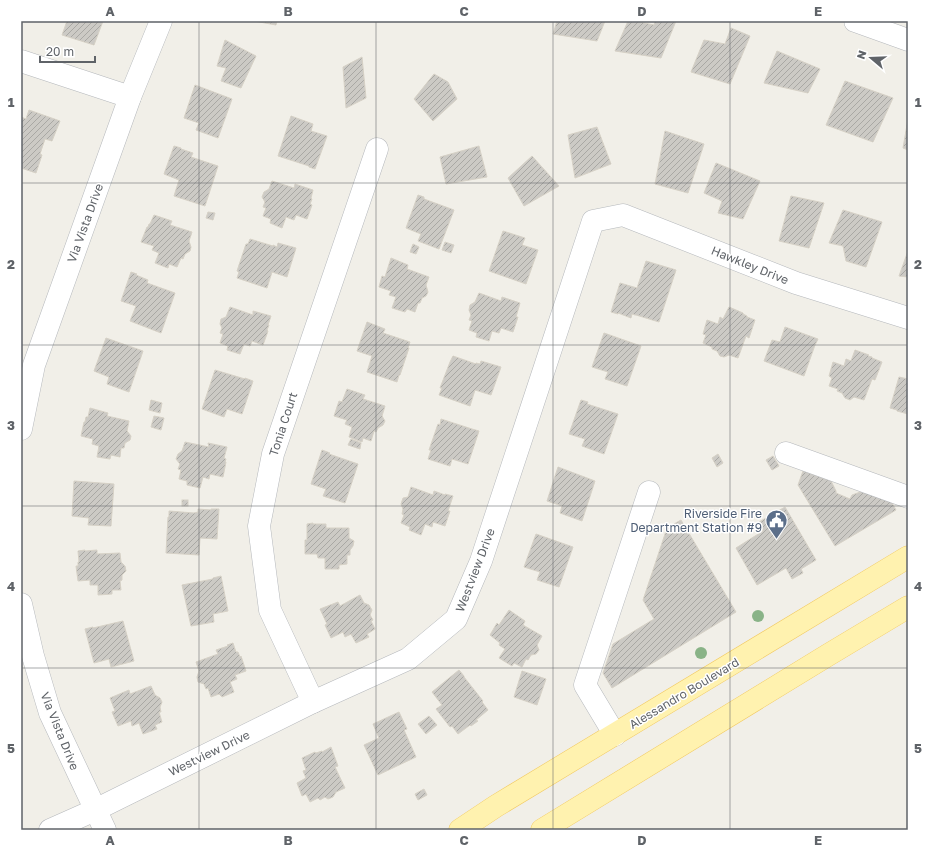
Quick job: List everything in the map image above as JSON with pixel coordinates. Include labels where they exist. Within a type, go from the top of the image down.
[{"type":"main road","name":"Alessandro Boulevard","points":[[460,830],[496,806],[908,557]]},
{"type":"main road","points":[[542,830],[908,607]]},
{"type":"street","name":"Via Vista Drive","points":[[21,430],[28,363],[130,97],[161,21]]},
{"type":"street","points":[[855,21],[905,33]]},
{"type":"street","points":[[21,61],[130,97]]},
{"type":"street","name":"Tonia Court","points":[[313,702],[270,610],[259,526],[273,454],[377,149]]},
{"type":"street","name":"Hawkley Drive","points":[[593,221],[623,215],[796,283],[908,318]]},
{"type":"street","name":"Westview Drive","points":[[50,830],[95,810],[313,702],[408,659],[456,619],[481,561],[593,221]]},
{"type":"street","points":[[786,453],[908,497]]},
{"type":"street","points":[[615,735],[585,685],[649,492]]},
{"type":"street","name":"Via Vista Drive","points":[[21,604],[33,656],[50,713],[105,830]]},
{"type":"building","points":[[67,21],[103,21],[94,45],[62,35]]},
{"type":"building","points":[[254,21],[277,21],[276,25]]},
{"type":"building","points":[[557,21],[605,21],[597,41],[553,34]]},
{"type":"building","points":[[628,21],[654,25],[655,21],[676,21],[661,58],[615,51]]},
{"type":"building","points":[[731,28],[750,36],[730,84],[691,72],[704,40],[725,44]]},
{"type":"building","points":[[225,40],[256,56],[241,88],[221,81],[226,68],[217,66]]},
{"type":"building","points":[[777,51],[820,69],[808,93],[764,83]]},
{"type":"building","points":[[362,57],[366,98],[346,108],[343,67]]},
{"type":"building","points":[[434,74],[448,82],[457,99],[433,121],[414,99]]},
{"type":"building","points":[[845,81],[893,98],[873,142],[826,125]]},
{"type":"building","points":[[195,85],[232,99],[218,138],[196,130],[199,123],[184,118]]},
{"type":"building","points":[[29,110],[60,121],[52,141],[45,139],[36,173],[21,168],[21,117],[26,119]]},
{"type":"building","points":[[291,116],[313,124],[311,131],[327,136],[315,169],[278,156]]},
{"type":"building","points":[[908,119],[908,150],[903,148]]},
{"type":"building","points":[[597,127],[611,164],[575,178],[568,135]]},
{"type":"building","points":[[665,131],[704,144],[688,193],[655,184]]},
{"type":"building","points":[[174,146],[193,153],[191,157],[218,166],[205,206],[174,196],[179,180],[164,174]]},
{"type":"building","points":[[479,146],[487,177],[446,184],[440,157]]},
{"type":"building","points":[[532,156],[559,186],[524,206],[508,178]]},
{"type":"building","points":[[716,163],[760,181],[743,219],[718,213],[722,201],[704,193]]},
{"type":"building","points":[[272,181],[294,188],[295,184],[313,190],[310,204],[312,205],[307,219],[296,215],[294,220],[286,217],[282,228],[270,223],[271,219],[263,216],[266,208],[263,207],[265,202],[262,197],[264,192],[269,189]]},
{"type":"building","points":[[418,195],[424,197],[424,199],[454,210],[439,249],[418,241],[421,234],[406,228]]},
{"type":"building","points":[[791,196],[824,203],[809,248],[779,241]]},
{"type":"building","points":[[843,210],[882,222],[866,267],[846,261],[843,246],[829,243]]},
{"type":"building","points":[[208,212],[215,213],[213,220],[206,218]]},
{"type":"building","points":[[154,215],[172,221],[170,225],[192,232],[189,241],[191,247],[190,251],[185,254],[183,259],[181,258],[177,267],[169,264],[168,268],[155,263],[159,253],[152,250],[154,246],[141,242]]},
{"type":"building","points":[[503,231],[525,238],[522,245],[538,250],[526,284],[489,271]]},
{"type":"building","points":[[250,239],[277,247],[278,243],[296,248],[287,277],[272,272],[267,288],[237,278],[239,272],[237,271],[246,244],[248,244]]},
{"type":"building","points":[[445,242],[454,245],[451,253],[442,250]]},
{"type":"building","points":[[413,244],[419,247],[416,254],[410,252]]},
{"type":"building","points":[[908,251],[908,277],[899,276]]},
{"type":"building","points":[[391,258],[408,265],[407,269],[429,277],[426,285],[428,292],[426,296],[422,298],[420,303],[418,303],[415,312],[407,309],[405,312],[392,308],[396,297],[389,295],[391,291],[379,287],[382,276],[385,277]]},
{"type":"building","points":[[646,261],[676,270],[659,322],[632,314],[631,318],[611,312],[620,283],[637,288]]},
{"type":"building","points":[[131,272],[148,280],[147,283],[175,293],[161,333],[130,321],[136,306],[121,301]]},
{"type":"building","points":[[479,293],[501,301],[502,297],[520,303],[516,317],[518,317],[513,332],[501,328],[499,333],[492,331],[489,341],[476,337],[477,333],[469,330],[472,321],[469,320],[471,315],[469,310],[470,305],[475,302]]},
{"type":"building","points":[[230,307],[253,315],[253,311],[271,316],[263,345],[252,341],[250,346],[244,344],[240,354],[227,350],[228,346],[220,343],[223,334],[220,333],[222,328],[220,324],[221,319],[226,317]]},
{"type":"building","points":[[729,307],[755,320],[749,338],[746,336],[738,358],[729,355],[724,357],[720,356],[717,351],[712,349],[712,347],[703,343],[706,335],[703,334],[707,320],[718,324],[720,317],[723,319]]},
{"type":"building","points":[[367,322],[385,329],[383,333],[410,342],[397,382],[367,372],[372,356],[357,351]]},
{"type":"building","points":[[785,327],[818,339],[804,376],[764,361],[772,340],[780,342]]},
{"type":"building","points":[[604,333],[641,346],[627,386],[605,379],[608,372],[592,367]]},
{"type":"building","points":[[106,338],[143,351],[129,392],[107,384],[109,377],[94,371]]},
{"type":"building","points":[[855,350],[882,362],[875,380],[872,379],[864,400],[854,397],[850,400],[845,398],[842,393],[837,391],[838,389],[829,386],[832,378],[829,376],[833,362],[844,366],[846,359],[851,361]]},
{"type":"building","points":[[453,356],[476,364],[480,364],[481,361],[501,367],[491,395],[475,390],[470,406],[439,395],[442,388],[440,388]]},
{"type":"building","points":[[215,370],[253,381],[242,414],[227,409],[224,417],[202,409]]},
{"type":"building","points":[[899,377],[908,379],[908,414],[890,408]]},
{"type":"building","points":[[347,389],[365,395],[363,399],[385,406],[382,416],[385,421],[376,432],[374,431],[371,441],[363,438],[362,442],[349,437],[352,427],[345,424],[347,420],[334,416],[339,401],[342,402]]},
{"type":"building","points":[[151,400],[162,403],[160,413],[149,410]]},
{"type":"building","points":[[581,400],[588,402],[587,404],[618,414],[604,454],[582,446],[585,439],[569,434]]},
{"type":"building","points":[[90,408],[108,413],[107,416],[129,421],[127,431],[131,436],[130,440],[125,443],[124,448],[121,448],[120,457],[111,455],[110,459],[97,457],[99,446],[92,444],[93,439],[81,436],[84,422],[86,417],[88,417]]},
{"type":"building","points":[[154,416],[164,418],[161,430],[151,427]]},
{"type":"building","points":[[441,419],[479,431],[468,464],[452,459],[450,466],[428,459],[431,450],[429,450],[438,424],[440,425]]},
{"type":"building","points":[[351,439],[361,443],[360,449],[348,445]]},
{"type":"building","points":[[185,442],[209,447],[208,443],[227,447],[224,458],[226,459],[226,462],[223,477],[210,474],[209,479],[203,477],[200,488],[187,485],[187,481],[179,479],[181,470],[178,469],[180,464],[176,459],[178,454],[182,451]]},
{"type":"building","points":[[322,450],[358,464],[345,503],[323,496],[326,489],[311,484]]},
{"type":"building","points":[[718,454],[723,463],[717,467],[712,458]]},
{"type":"building","points":[[773,456],[779,466],[772,470],[766,460]]},
{"type":"building","points":[[558,467],[595,481],[582,521],[560,513],[562,506],[547,501]]},
{"type":"building","points":[[803,471],[831,481],[836,493],[850,499],[852,495],[863,491],[891,501],[896,510],[835,546],[798,485]]},
{"type":"building","points":[[74,481],[114,484],[111,526],[88,525],[89,518],[72,516]]},
{"type":"building","points":[[411,487],[433,495],[434,491],[453,496],[445,526],[433,522],[432,527],[425,524],[421,535],[409,530],[410,527],[401,523],[404,515],[402,514],[403,509],[401,504],[403,498],[408,497]]},
{"type":"building","points":[[182,500],[188,500],[188,506],[182,506]]},
{"type":"building","name":"Riverside Fire Department Station #9","points":[[785,507],[816,560],[801,569],[803,573],[792,579],[786,568],[757,585],[736,548],[763,531],[759,522]]},
{"type":"building","points":[[198,509],[219,509],[217,539],[200,538],[199,555],[166,553],[169,511],[194,513],[198,512]]},
{"type":"building","points":[[681,520],[736,612],[612,688],[603,673],[613,644],[654,619],[643,600],[667,528]]},
{"type":"building","points":[[307,524],[326,524],[326,528],[349,528],[349,538],[354,541],[350,550],[350,555],[347,555],[347,564],[339,565],[339,569],[325,569],[325,558],[318,558],[317,554],[305,554]]},
{"type":"building","points":[[536,534],[573,547],[559,587],[537,580],[540,572],[524,567]]},
{"type":"building","points":[[97,550],[97,554],[120,553],[121,562],[125,566],[126,571],[122,575],[122,580],[120,581],[121,590],[112,590],[112,594],[98,595],[98,585],[90,585],[90,580],[78,581],[76,566],[78,566],[79,562],[78,551]]},
{"type":"building","points":[[221,576],[228,611],[213,614],[214,622],[191,626],[182,585]]},
{"type":"building","points":[[360,595],[364,603],[369,605],[372,610],[370,615],[375,629],[367,634],[369,637],[356,643],[351,634],[345,637],[343,632],[331,638],[325,625],[327,624],[320,609],[338,602],[340,606]]},
{"type":"building","points":[[509,610],[525,621],[523,625],[542,636],[537,645],[539,650],[536,654],[531,655],[528,660],[526,659],[522,667],[514,663],[512,666],[499,658],[505,649],[490,635],[497,623],[499,625]]},
{"type":"building","points":[[123,621],[134,661],[111,667],[109,659],[94,663],[85,629]]},
{"type":"building","points":[[233,643],[236,652],[238,652],[240,657],[241,656],[246,671],[235,675],[237,679],[230,682],[234,692],[222,697],[219,694],[211,697],[208,688],[206,689],[204,684],[198,682],[197,677],[199,671],[196,662],[218,654],[216,650]]},
{"type":"building","points":[[459,670],[483,701],[482,702],[488,710],[476,720],[478,721],[458,734],[452,726],[450,727],[436,709],[442,705],[432,692]]},
{"type":"building","points":[[522,671],[546,679],[537,705],[514,697]]},
{"type":"building","points":[[151,686],[155,695],[160,698],[162,702],[160,707],[161,712],[159,712],[162,722],[155,725],[157,729],[143,734],[139,723],[132,726],[131,721],[118,726],[112,712],[115,711],[110,698],[129,690],[130,694]]},
{"type":"building","points":[[399,712],[407,729],[404,730],[416,757],[378,775],[364,745],[379,738],[373,724]]},
{"type":"building","points":[[429,716],[437,725],[426,734],[418,724]]},
{"type":"building","points":[[331,747],[338,766],[335,767],[345,788],[336,792],[333,797],[328,799],[325,797],[320,800],[318,798],[310,802],[306,794],[302,796],[297,783],[306,778],[303,771],[306,770],[302,758],[315,752],[322,752]]},
{"type":"building","points":[[424,789],[427,795],[418,800],[415,794]]},
{"type":"place","name":"Riverside Fire Department Station #9","points":[[777,540]]}]
